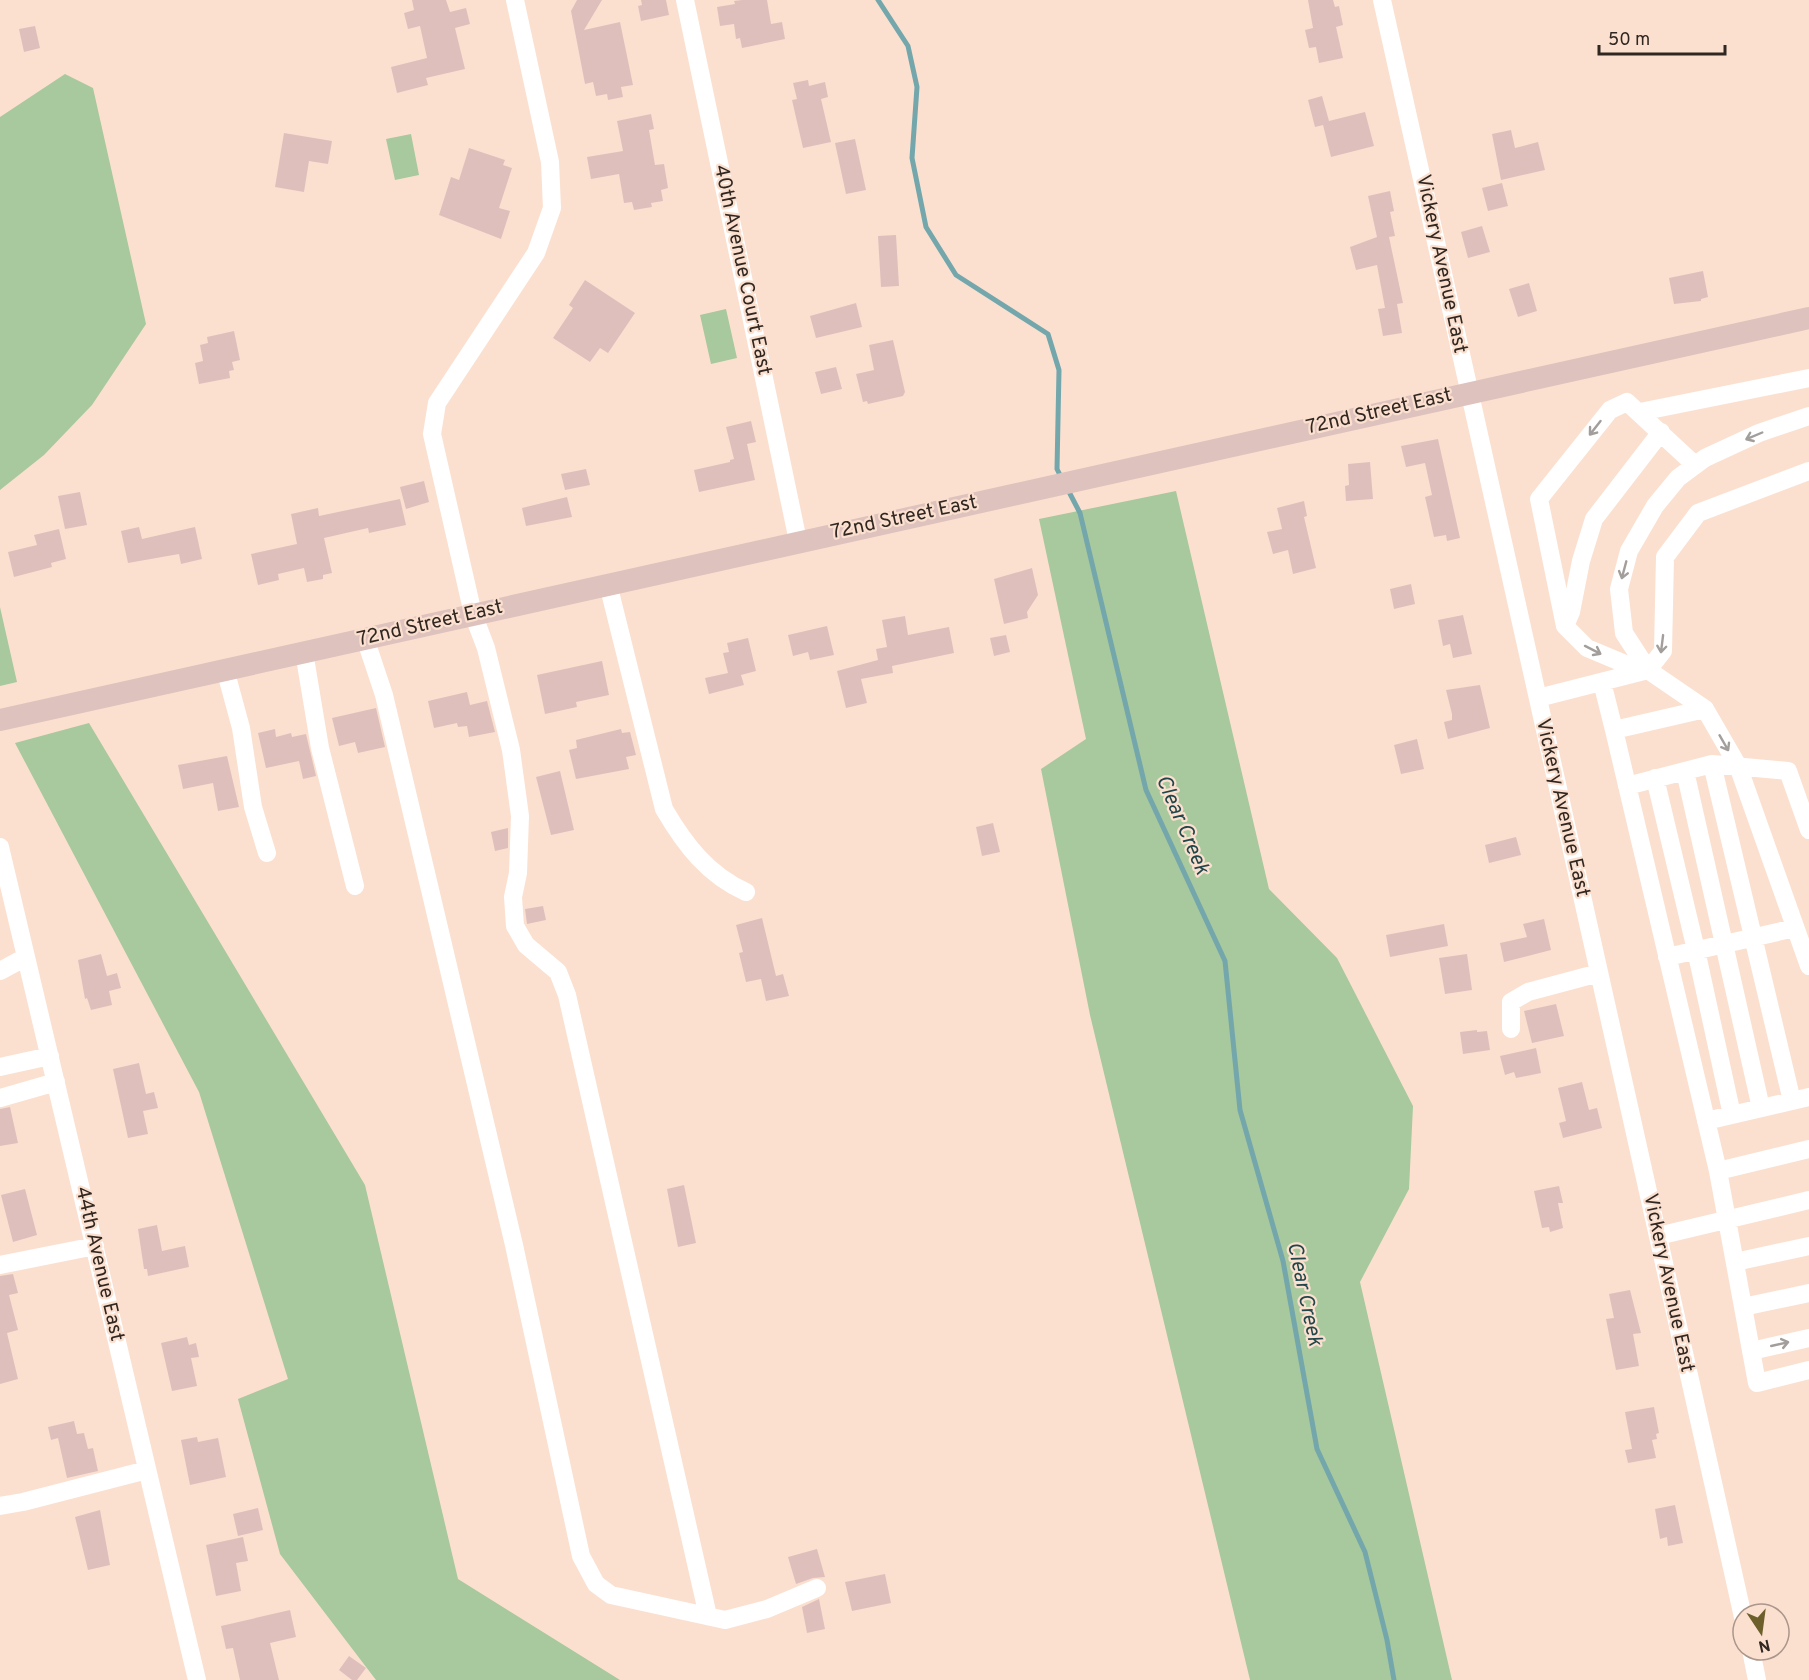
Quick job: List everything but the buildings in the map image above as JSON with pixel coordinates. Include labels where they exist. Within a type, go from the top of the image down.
[{"type":"main road","name":"72nd Street East","points":[[0,720],[1809,318]]},
{"type":"street","points":[[516,0],[550,162],[552,208],[536,253],[437,403],[432,434],[473,614],[500,699],[513,761],[519,816],[518,873],[513,897],[515,926],[526,945],[558,972],[567,995],[708,1616]]},
{"type":"street","name":"40th Avenue Court East","points":[[685,0],[798,541]]},
{"type":"street","name":"Vickery Avenue East","points":[[1382,0],[1740,1602]]},
{"type":"street","points":[[1640,412],[1809,378]]},
{"type":"street","points":[[1695,465],[1627,402],[1610,410],[1539,499],[1565,626],[1587,648],[1645,671],[1705,709],[1738,766],[1808,962]]},
{"type":"street","points":[[1645,671],[1624,633],[1619,589],[1629,551],[1655,506],[1678,478],[1705,458],[1758,433],[1809,416]]},
{"type":"street","points":[[1565,626],[1571,612],[1581,561],[1594,519],[1661,432]]},
{"type":"street","points":[[1538,698],[1645,671],[1663,651],[1665,556],[1698,513],[1809,471]]},
{"type":"street","points":[[608,584],[664,809],[681,837],[722,882],[746,892]]},
{"type":"street","points":[[365,638],[384,695],[514,1245],[581,1556],[596,1584],[611,1595],[725,1620],[767,1610],[817,1588]]},
{"type":"street","points":[[304,652],[320,748],[355,886]]},
{"type":"street","points":[[225,669],[241,728],[254,807],[267,853]]},
{"type":"street","points":[[1602,682],[1718,1171],[1757,1383],[1809,1370]]},
{"type":"street","points":[[1614,730],[1705,709]]},
{"type":"street","points":[[1627,786],[1712,764],[1788,771],[1809,830]]},
{"type":"street","points":[[1706,1121],[1800,1099],[1754,937],[1712,764]]},
{"type":"street","points":[[1685,771],[1761,1108]]},
{"type":"street","points":[[1655,778],[1732,1115]]},
{"type":"street","name":"44th Avenue East","points":[[0,847],[197,1680]]},
{"type":"street","points":[[1667,957],[1795,928]]},
{"type":"street","points":[[0,971],[26,957]]},
{"type":"street","points":[[1511,1029],[1511,1002],[1528,992],[1599,973]]},
{"type":"street","points":[[0,1066],[50,1056]]},
{"type":"street","points":[[0,1098],[56,1082]]},
{"type":"street","points":[[1718,1171],[1809,1149]]},
{"type":"street","points":[[1659,1236],[1809,1200]]},
{"type":"street","points":[[0,1265],[94,1246]]},
{"type":"street","points":[[1735,1262],[1809,1246]]},
{"type":"street","points":[[1743,1307],[1809,1293]]},
{"type":"street","points":[[1751,1351],[1809,1338]]},
{"type":"street","points":[[0,1506],[147,1470]]},
{"type":"street","points":[[1753,1662],[1757,1680]]},
{"type":"green space","points":[[65,74],[93,88],[146,324],[92,405],[44,455],[0,490],[0,117]]},
{"type":"green space","points":[[411,134],[419,175],[395,180],[386,139]]},
{"type":"green space","points":[[726,309],[737,358],[711,364],[700,315]]},
{"type":"green space","points":[[1176,491],[1269,889],[1337,958],[1413,1106],[1409,1189],[1360,1282],[1452,1680],[1250,1680],[1090,1015],[1041,769],[1086,739],[1039,519]]},
{"type":"green space","points":[[0,607],[17,682],[0,686]]},
{"type":"green space","points":[[89,723],[365,1185],[458,1579],[620,1680],[376,1680],[280,1554],[238,1399],[288,1379],[199,1092],[15,743]]},
{"type":"waterway","name":"Clear Creek","points":[[878,0],[908,46],[917,87],[912,158],[926,227],[956,275],[1048,334],[1059,370],[1057,469],[1061,477]]},
{"type":"waterway","name":"Clear Creek","points":[[1067,488],[1080,513],[1146,790],[1225,961],[1240,1110],[1283,1261],[1317,1449],[1365,1552],[1387,1640],[1394,1680]]}]
